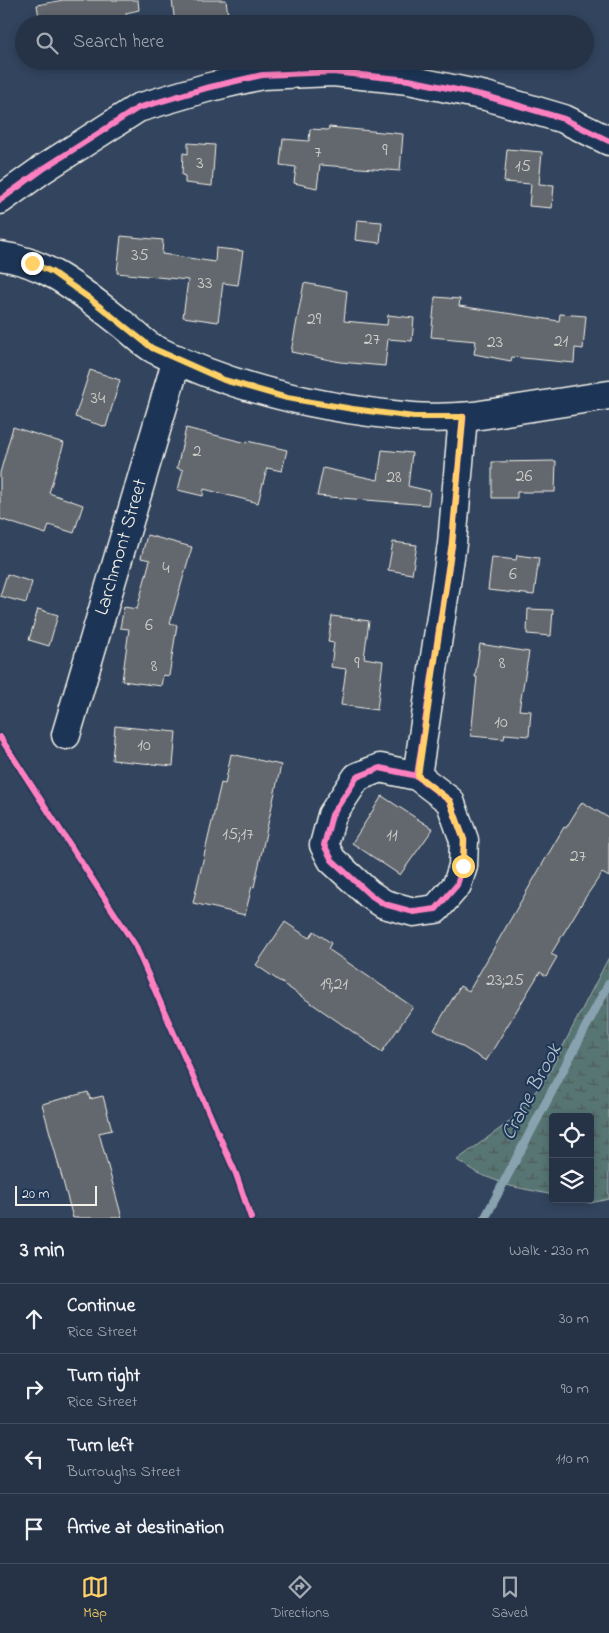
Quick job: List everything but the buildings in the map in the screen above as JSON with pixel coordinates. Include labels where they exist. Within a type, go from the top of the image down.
[{"type":"street","points":[[0,200],[43,169],[138,108],[206,88],[262,75],[333,72],[409,80],[486,96],[555,117],[609,141]]},
{"type":"street","points":[[0,256],[32,263],[52,272],[89,298],[152,348],[224,380],[287,398],[414,417],[463,417],[609,395]]},
{"type":"street","name":"Larchmont Street","points":[[66,735],[177,359]]},
{"type":"street","points":[[418,776],[452,544],[463,417]]},
{"type":"street","points":[[380,768],[418,776],[450,801],[464,840],[463,866],[457,885],[436,910],[414,912],[384,904],[369,894],[332,860],[324,845],[332,815],[356,777],[380,768]]},
{"type":"green space","points":[[609,957],[609,1199],[594,1202],[594,1113],[549,1113],[549,1194],[510,1186],[477,1173],[457,1160],[509,1122],[546,1079]]},
{"type":"waterway","name":"Crane Brook","points":[[485,1218],[609,983]]},
{"type":"cycle path","points":[[0,200],[43,169],[138,108],[206,88],[262,75],[333,72],[409,80],[486,96],[564,119],[609,141]]},
{"type":"cycle path","points":[[417,776],[380,768],[357,777],[332,815],[324,845],[332,860],[369,894],[384,904],[414,912],[436,909],[457,885],[463,866],[464,840],[450,801],[417,776],[452,544],[463,417]]},
{"type":"cycle path","points":[[0,737],[135,945],[236,1174],[251,1218]]},
{"type":"route","points":[[32,263],[52,272],[89,298],[152,348],[224,380],[287,398],[353,409],[414,417],[463,417],[452,544],[418,776],[450,801],[464,840],[463,866]]}]
